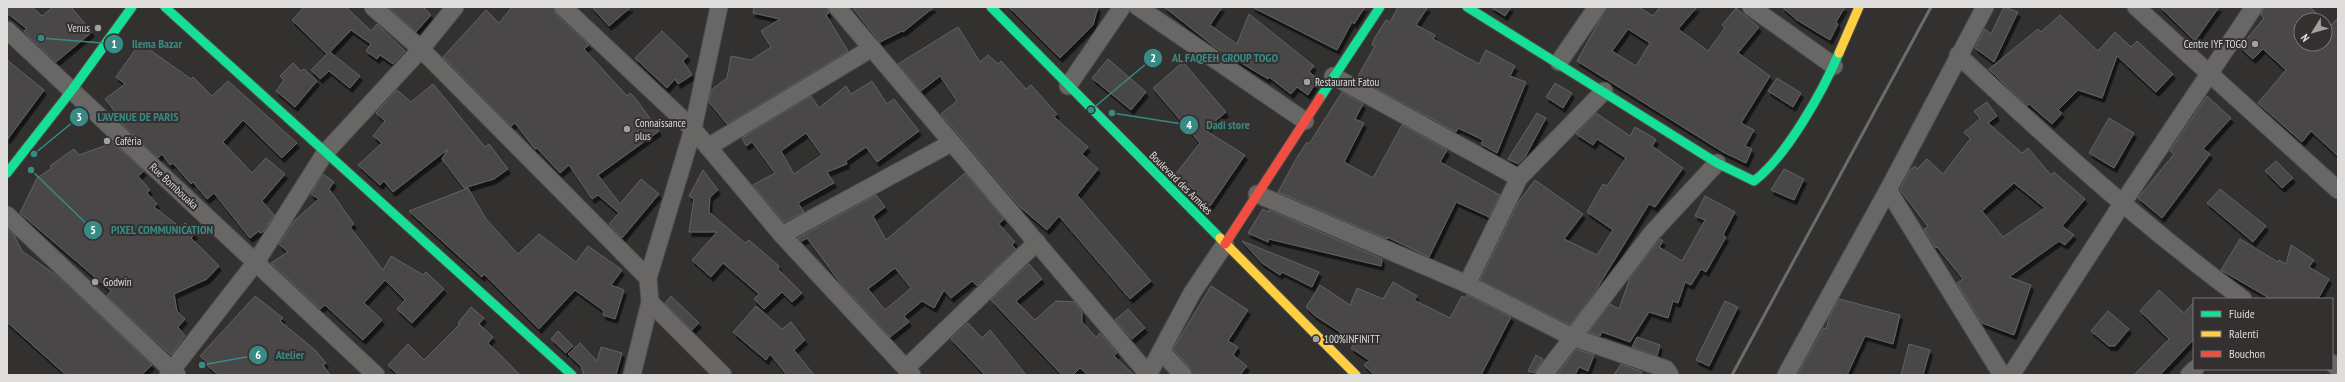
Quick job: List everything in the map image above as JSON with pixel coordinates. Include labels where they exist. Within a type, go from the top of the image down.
[{"type":"street","points":[[7,173],[72,90],[132,7]]},
{"type":"street","points":[[165,7],[572,375]]},
{"type":"street","points":[[373,7],[421,49],[648,278]]},
{"type":"street","points":[[7,215],[172,374],[256,262],[325,152],[421,49],[455,7]]},
{"type":"street","points":[[563,7],[693,129],[782,235],[909,371],[1037,242]]},
{"type":"street","points":[[632,375],[650,302],[648,278],[693,129],[718,7]]},
{"type":"street","points":[[837,7],[1148,375],[1162,352],[1192,293],[1333,76],[1380,7]]},
{"type":"street","name":"Boulevard des Armées","points":[[991,7],[1356,375]]},
{"type":"street","points":[[1068,86],[1122,7]]},
{"type":"street","points":[[1138,7],[1305,121]]},
{"type":"street","points":[[1467,7],[1558,62],[1717,163],[1754,181],[1760,177],[1812,108],[1834,66],[1860,7]]},
{"type":"street","points":[[1558,62],[1597,7]]},
{"type":"street","points":[[1751,7],[1834,66]]},
{"type":"street","points":[[1786,375],[1888,190],[1958,55],[1985,7]]},
{"type":"street","points":[[2136,7],[2338,190]]},
{"type":"street","points":[[2012,375],[2122,204],[2254,7]]},
{"type":"street","name":"Rue Bombouaka","points":[[7,30],[376,375]]},
{"type":"street","points":[[708,147],[872,48]]},
{"type":"street","points":[[1958,55],[2122,204],[2170,244],[2242,298]]},
{"type":"street","points":[[1333,76],[1519,178]]},
{"type":"street","points":[[1467,284],[1519,178],[1604,91]]},
{"type":"street","points":[[782,235],[951,143]]},
{"type":"street","points":[[1544,375],[1652,233],[1717,163]]},
{"type":"street","points":[[1888,190],[2002,375]]},
{"type":"street","points":[[1257,194],[1467,284],[1572,337],[1666,369],[1670,375]]},
{"type":"street","points":[[650,302],[723,375]]},
{"type":"street","points":[[1162,352],[1183,375]]},
{"type":"building","points":[[7,7],[32,7],[42,16],[53,7],[71,7],[92,32],[56,62],[29,37],[24,31],[27,29],[7,13]]},
{"type":"building","points":[[304,7],[346,7],[371,31],[377,24],[405,51],[393,64],[380,55],[377,59],[366,51],[371,44],[351,30],[330,52],[360,76],[350,88],[329,71],[320,79],[311,70],[327,54],[292,20]]},
{"type":"building","points":[[388,7],[423,7],[431,15],[416,32]]},
{"type":"building","points":[[512,7],[553,7],[556,14],[589,45],[584,49],[627,96],[630,93],[636,99],[659,131],[598,175],[620,204],[641,179],[659,194],[622,238],[609,224],[619,213],[598,195],[592,199],[569,165],[560,173],[537,148],[535,149],[515,123],[511,126],[443,57],[486,10],[499,23]]},
{"type":"building","points":[[592,7],[631,7],[609,26]]},
{"type":"building","points":[[754,7],[827,7],[829,13],[826,15],[848,51],[727,124],[709,102],[711,90],[727,78],[731,56],[751,60],[771,47],[761,31],[780,19],[753,13]]},
{"type":"building","points":[[852,7],[934,7],[903,32],[902,31],[880,42]]},
{"type":"building","points":[[1009,7],[1098,7],[1093,25],[1060,58]]},
{"type":"building","points":[[1164,7],[1222,7],[1210,25],[1237,44],[1249,14],[1314,66],[1309,72],[1318,79],[1308,95],[1297,87],[1291,94],[1269,77],[1268,79],[1215,47]]},
{"type":"building","points":[[1252,7],[1365,7],[1354,24],[1352,22],[1337,50]]},
{"type":"building","points":[[1398,7],[1428,7],[1416,25],[1435,35],[1433,39],[1479,64],[1486,50],[1515,66],[1510,76],[1526,82],[1497,153],[1481,144],[1483,140],[1458,128],[1456,132],[1357,78],[1375,46],[1372,45],[1374,39],[1386,20],[1390,22]]},
{"type":"building","points":[[1491,7],[1511,7],[1505,16]]},
{"type":"building","points":[[1607,7],[1639,7],[1653,16],[1660,7],[1697,7],[1678,29],[1708,51],[1725,28],[1722,25],[1736,8],[1759,27],[1738,53],[1770,76],[1741,123],[1754,130],[1745,146],[1752,149],[1746,163],[1723,152],[1577,61]],"holes":[[[1628,29],[1650,43],[1636,66],[1612,51]]]},
{"type":"building","points":[[1782,7],[1845,7],[1836,22],[1838,24],[1830,40],[1797,20]]},
{"type":"building","points":[[2004,7],[2018,12],[1994,62],[1975,48],[1985,29],[1991,34]]},
{"type":"building","points":[[2160,7],[2219,7],[2195,41]]},
{"type":"building","points":[[2264,7],[2310,7],[2315,12],[2293,12],[2293,52],[2333,52],[2333,23],[2338,18],[2338,156],[2311,131],[2302,142],[2258,103],[2286,70],[2263,49],[2253,59],[2240,47],[2264,18],[2261,15]]},
{"type":"building","points":[[2060,15],[2098,51],[2115,32],[2131,47],[2137,41],[2173,74],[2156,92],[2117,56],[2102,98],[2078,90],[2058,110],[2062,113],[2052,124],[2029,104],[2027,106],[1989,69],[2038,29],[2041,32]]},
{"type":"building","points":[[958,27],[980,62],[988,55],[998,64],[1001,61],[1026,89],[1031,85],[1057,114],[1054,117],[1088,147],[1082,154],[1098,169],[1077,195],[1151,281],[1130,299],[1059,216],[1047,230],[1020,207],[941,114],[957,101],[940,76],[921,91],[898,64]]},
{"type":"building","points":[[662,31],[688,56],[683,61],[692,75],[678,84],[675,79],[667,88],[635,58]]},
{"type":"building","points":[[140,43],[191,79],[193,77],[212,96],[228,81],[297,143],[282,158],[243,120],[223,142],[252,173],[266,158],[285,174],[262,201],[274,215],[263,232],[260,233],[259,231],[250,238],[214,193],[207,199],[193,182],[191,184],[173,163],[170,165],[162,154],[158,158],[121,123],[122,121],[105,99],[125,84],[116,77]]},
{"type":"building","points":[[1108,59],[1146,92],[1131,110],[1092,78]]},
{"type":"building","points":[[7,60],[44,90],[7,140]]},
{"type":"building","points":[[1183,62],[1226,112],[1205,130],[1245,155],[1210,206],[1196,195],[1198,193],[1175,175],[1200,143],[1153,88]]},
{"type":"building","points":[[293,63],[301,71],[304,69],[317,81],[295,107],[276,91],[284,80],[280,76]]},
{"type":"building","points":[[1777,78],[1801,93],[1793,107],[1768,91]]},
{"type":"building","points":[[872,81],[887,104],[894,99],[919,131],[877,162],[866,147],[846,161],[847,164],[827,172],[834,183],[798,203],[804,212],[784,222],[753,185],[775,173],[752,142],[746,146],[742,138],[811,96],[819,108],[846,86],[851,94]],"holes":[[[806,133],[822,155],[794,174],[781,151]]]},
{"type":"building","points":[[1555,83],[1572,93],[1563,108],[1546,97]]},
{"type":"building","points":[[433,84],[485,147],[489,144],[508,169],[494,179],[464,188],[442,159],[448,149],[393,192],[384,181],[380,185],[358,165],[382,143],[373,136],[385,121],[376,113],[397,90],[411,102]]},
{"type":"building","points":[[1342,92],[1363,104],[1355,119],[1364,123],[1344,162],[1373,178],[1402,125],[1447,150],[1440,162],[1500,195],[1489,217],[1456,202],[1429,257],[1387,237],[1387,239],[1278,192],[1296,159],[1307,142],[1309,144]]},
{"type":"building","points":[[2207,96],[2231,118],[2203,149],[2210,154],[2162,218],[2138,198],[2174,154],[2170,151]]},
{"type":"building","points":[[1987,102],[1997,116],[1988,123],[2022,153],[2028,148],[2051,175],[2054,172],[2085,199],[2062,226],[2074,235],[2065,245],[2059,241],[2009,277],[2031,285],[2014,335],[1982,323],[1957,283],[1963,279],[1937,247],[1936,248],[1924,229],[1928,227],[1900,190],[1909,171],[1915,166],[1917,169],[1927,159],[1943,174],[1970,139],[1964,132],[1980,119],[1974,111]],"holes":[[[2014,183],[2045,208],[2003,237],[1982,211]]]},
{"type":"building","points":[[1537,113],[1546,118],[1525,157],[1518,164],[1508,159]]},
{"type":"building","points":[[1596,113],[1630,136],[1635,127],[1654,138],[1656,140],[1652,146],[1683,168],[1655,207],[1649,204],[1596,290],[1570,325],[1480,280],[1518,203],[1535,180],[1583,214],[1564,239],[1597,255],[1613,230],[1587,212],[1603,184],[1607,186],[1626,158],[1597,139],[1593,145],[1576,134]]},
{"type":"building","points":[[2109,118],[2134,133],[2114,168],[2089,153]]},
{"type":"building","points":[[110,140],[144,171],[138,176],[150,190],[147,193],[157,204],[154,207],[180,227],[185,223],[195,234],[191,238],[219,266],[207,279],[174,294],[177,311],[185,319],[178,327],[185,336],[171,355],[107,296],[111,291],[20,213],[37,178],[52,168],[50,166],[74,149],[79,155],[104,146]]},
{"type":"building","points":[[2276,161],[2293,178],[2282,188],[2265,171]]},
{"type":"building","points":[[1784,169],[1804,179],[1794,200],[1771,190]]},
{"type":"building","points":[[703,170],[718,190],[710,197],[709,212],[745,243],[749,240],[779,266],[778,269],[802,293],[792,302],[782,292],[764,309],[754,299],[759,294],[723,263],[711,277],[692,260],[717,232],[689,232],[694,199],[689,196]]},
{"type":"building","points":[[965,173],[1004,219],[999,224],[1015,242],[1012,245],[1016,249],[977,286],[972,281],[951,298],[944,290],[934,308],[922,301],[904,316],[909,322],[890,337],[842,285],[807,238],[802,241],[798,238],[876,195],[885,207],[873,216],[886,240]],"holes":[[[895,268],[911,288],[885,310],[868,289]]]},
{"type":"building","points":[[323,174],[334,182],[329,189],[354,224],[350,227],[383,270],[391,256],[423,275],[426,272],[444,289],[412,323],[397,309],[405,300],[385,280],[364,303],[382,320],[363,340],[325,305],[320,309],[271,263],[288,252],[279,244],[295,220],[319,199],[311,194]]},
{"type":"building","points":[[468,188],[486,219],[518,254],[539,234],[576,262],[588,246],[622,270],[611,285],[624,290],[615,319],[603,315],[604,311],[575,290],[539,329],[484,274],[482,277],[409,211]]},
{"type":"building","points":[[2220,189],[2266,226],[2253,242],[2207,203]]},
{"type":"building","points":[[1705,196],[1735,212],[1723,235],[1726,237],[1706,272],[1701,269],[1691,285],[1685,282],[1678,303],[1673,301],[1668,318],[1649,312],[1630,342],[1602,332],[1600,336],[1589,332],[1610,304],[1619,309],[1630,278],[1660,239],[1663,241],[1659,247],[1682,261],[1705,220],[1695,216]]},
{"type":"building","points":[[1263,209],[1268,212],[1269,210],[1382,259],[1381,266],[1269,239],[1268,242],[1248,233]]},
{"type":"building","points":[[7,229],[14,235],[22,251],[60,278],[152,365],[141,375],[66,375],[7,322]]},
{"type":"building","points":[[2240,239],[2278,262],[2279,260],[2286,264],[2291,245],[2314,260],[2309,267],[2329,279],[2319,298],[2269,298],[2221,270]]},
{"type":"building","points":[[1242,241],[1319,272],[1312,287],[1282,272],[1280,275],[1262,263]]},
{"type":"building","points":[[1029,264],[1042,279],[1016,301],[1035,320],[1056,301],[1074,302],[1082,312],[1082,322],[1096,337],[1100,333],[1117,353],[1114,356],[1134,375],[1088,375],[1080,368],[1073,375],[1062,375],[991,300]]},
{"type":"building","points":[[1393,282],[1417,296],[1414,300],[1450,318],[1462,296],[1465,298],[1467,295],[1511,317],[1481,375],[1374,375],[1364,365],[1369,360],[1351,348],[1355,342],[1314,315],[1306,307],[1320,285],[1350,305],[1357,288],[1383,299]]},
{"type":"building","points":[[1211,286],[1248,310],[1228,341],[1238,347],[1233,355],[1247,366],[1240,375],[1193,375],[1190,368],[1173,349]]},
{"type":"building","points":[[2159,290],[2184,313],[2193,303],[2193,340],[2160,375],[2134,375],[2169,339],[2140,311]]},
{"type":"building","points":[[255,296],[283,318],[280,321],[315,350],[326,363],[323,365],[330,375],[218,375],[207,365],[209,364],[200,356]]},
{"type":"building","points":[[671,296],[699,323],[692,330],[665,303]]},
{"type":"building","points":[[1839,299],[1900,315],[1893,344],[1865,336],[1847,375],[1797,375],[1824,328],[1826,329],[1829,318]]},
{"type":"building","points":[[1725,301],[1738,307],[1709,366],[1696,360]]},
{"type":"building","points":[[756,306],[782,329],[791,322],[805,340],[794,350],[814,375],[787,375],[770,354],[766,360],[733,332]]},
{"type":"building","points":[[471,307],[484,318],[479,324],[493,337],[488,343],[520,375],[398,375],[388,365],[408,344],[424,360],[460,324],[458,323]]},
{"type":"building","points":[[1128,309],[1145,328],[1132,339],[1115,320]]},
{"type":"building","points":[[2108,311],[2129,329],[2115,346],[2109,346],[2091,331]]},
{"type":"building","points":[[968,323],[982,338],[990,330],[1026,375],[985,375],[951,339]]},
{"type":"building","points":[[558,331],[573,346],[566,353],[551,339]]},
{"type":"building","points":[[1637,337],[1660,345],[1657,356],[1632,347]]},
{"type":"building","points":[[580,343],[597,361],[601,347],[622,353],[616,375],[584,375],[581,366],[568,354]]},
{"type":"building","points":[[1909,344],[1930,350],[1923,375],[1901,375]]},
{"type":"building","points":[[1576,349],[1594,355],[1588,371],[1579,367],[1575,375],[1557,375]]},
{"type":"building","points":[[1536,355],[1543,359],[1534,373],[1528,371]]},
{"type":"building","points":[[1621,364],[1642,372],[1640,375],[1614,375]]},
{"type":"railway","points":[[1732,375],[1931,7]]},
{"type":"traffic: fast","points":[[7,173],[72,90],[132,7]]},
{"type":"traffic: fast","points":[[165,7],[572,375]]},
{"type":"traffic: fast","points":[[991,7],[1220,238]]},
{"type":"traffic: fast","points":[[1320,98],[1380,7]]},
{"type":"traffic: fast","points":[[1467,7],[1717,163],[1754,181],[1779,156],[1791,140],[1814,104],[1839,53]]},
{"type":"traffic: slow","points":[[1839,53],[1859,7]]},
{"type":"traffic: slow","points":[[1220,238],[1356,375]]},
{"type":"traffic: jam","points":[[1225,244],[1320,98]]},
{"type":"place","name":"Venus","points":[[98,28]]},
{"type":"place","name":"Ilema Bazar","points":[[41,38]]},
{"type":"place","name":"Centre IYF TOGO","points":[[2255,44]]},
{"type":"place","name":"Restaurant Fatou","points":[[1307,82]]},
{"type":"place","name":"AL FAQEEH GROUP TOGO","points":[[1091,110]]},
{"type":"place","name":"Dadi store","points":[[1112,113]]},
{"type":"place","name":"Connaissance plus","points":[[627,129]]},
{"type":"place","name":"Caféria","points":[[107,141]]},
{"type":"place","name":"L'AVENUE DE PARIS","points":[[34,154]]},
{"type":"place","name":"PIXEL COMMUNICATION","points":[[31,170]]},
{"type":"place","name":"Godwin","points":[[95,282]]},
{"type":"place","name":"100%INFINITT","points":[[1316,339]]},
{"type":"place","name":"Atelier","points":[[202,365]]}]
